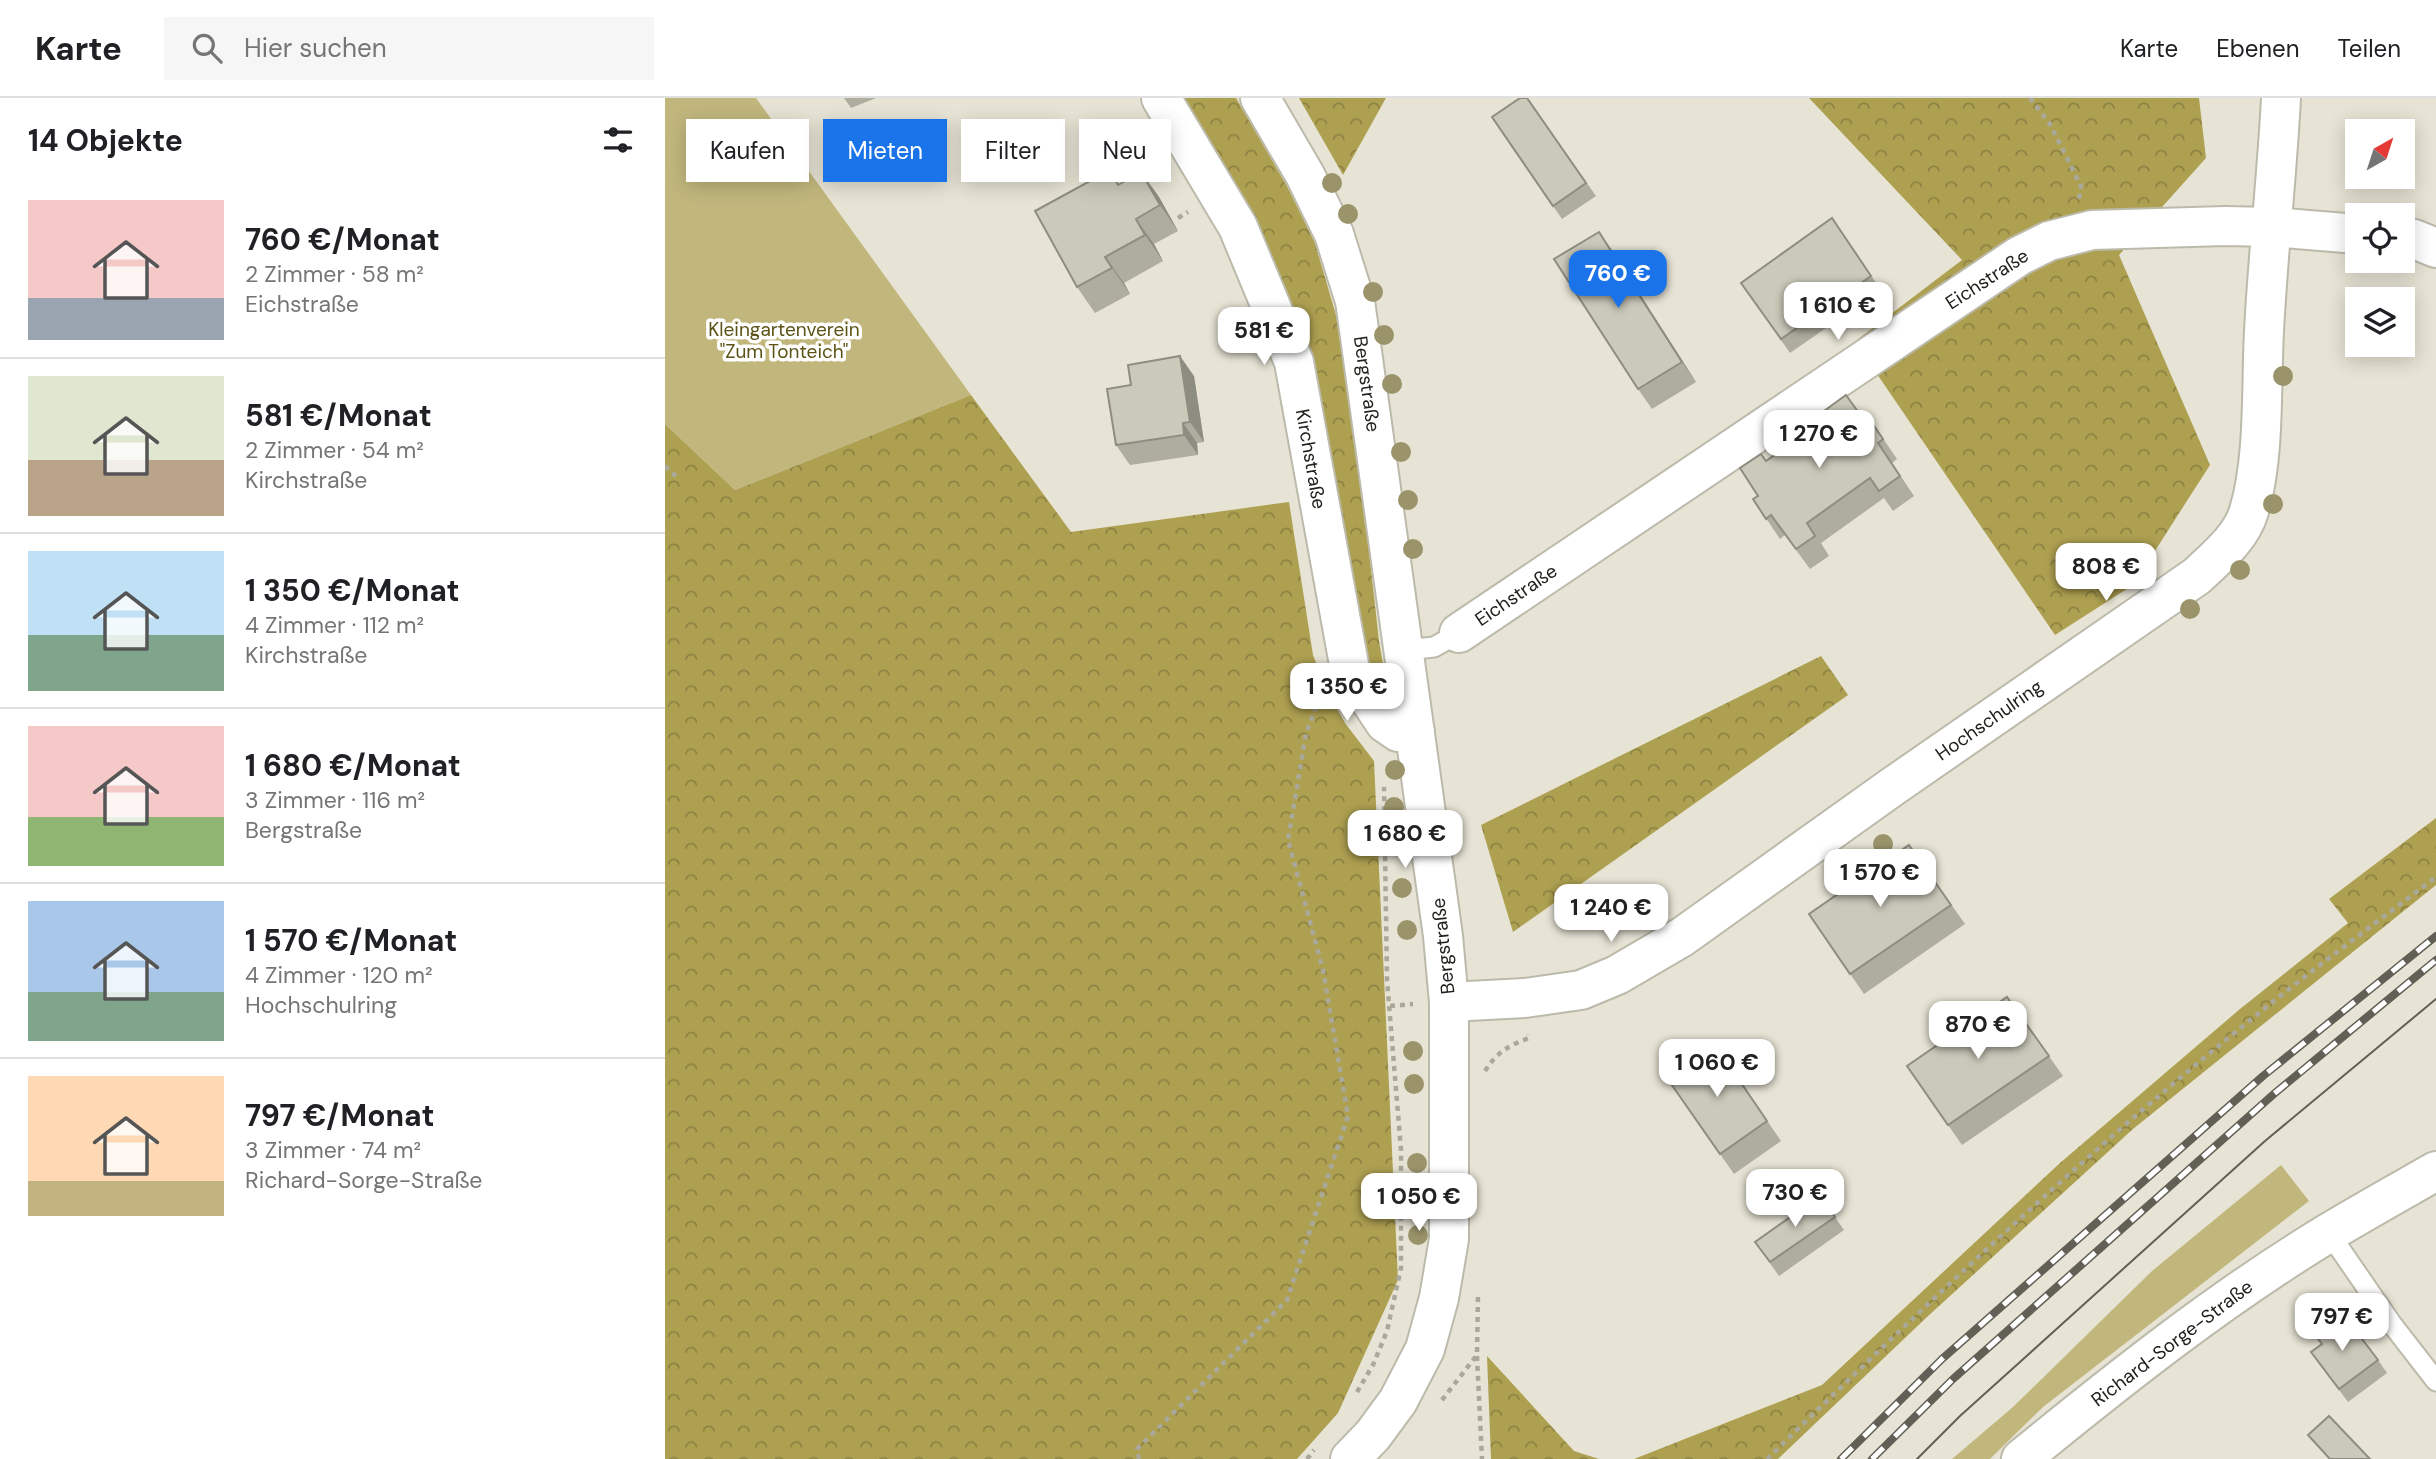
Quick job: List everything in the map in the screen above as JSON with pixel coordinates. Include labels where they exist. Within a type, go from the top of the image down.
[{"type":"street","name":"Kirchstraße","points":[[1161,98],[1238,227],[1294,362],[1350,670],[1385,723],[1398,732],[1415,732]]},
{"type":"street","name":"Bergstraße","points":[[1260,98],[1305,175],[1334,234],[1355,301],[1434,863],[1449,1003],[1449,1239],[1439,1298],[1425,1349],[1398,1401],[1373,1435],[1333,1454]]},
{"type":"street","name":"Hochschulring","points":[[1449,1003],[1525,998],[1581,990],[1618,975],[1682,937],[1892,787],[2197,576],[2233,542],[2249,513],[2258,466],[2264,327],[2281,98]]},
{"type":"street","points":[[2273,227],[2345,233]]},
{"type":"street","name":"Eichstraße","points":[[1459,633],[2007,264],[2049,241],[2092,230],[2273,227]]},
{"type":"street","points":[[2415,239],[2436,248]]},
{"type":"street","name":"Richard-Sorge-Straße","points":[[2021,1459],[2200,1320],[2329,1233],[2436,1171]]},
{"type":"lane","points":[[1405,650],[1434,647],[1459,633]]},
{"type":"lane","points":[[2329,1233],[2391,1323],[2436,1381]]},
{"type":"path","points":[[2030,98],[2050,124],[2081,186],[2078,208]]},
{"type":"path","points":[[665,466],[677,477]]},
{"type":"path","points":[[1139,1459],[1137,1449],[1287,1300],[1348,1116],[1323,970],[1289,840],[1306,734],[1324,685]]},
{"type":"path","points":[[1351,1400],[1373,1364],[1387,1331],[1401,1268],[1401,1150],[1387,980],[1384,778]]},
{"type":"path","points":[[1767,1459],[1934,1296],[2099,1148],[2248,1022],[2436,877]]},
{"type":"path","points":[[1477,1355],[1482,1459]]},
{"type":"path","points":[[1307,1459],[1333,1454]]},
{"type":"green space","name":"Kleingartenverein \"Zum Tonteich\"","points":[[665,98],[756,98],[771,119],[686,119],[686,182],[809,182],[809,171],[971,395],[735,490],[665,424]]},
{"type":"green space","points":[[1176,98],[1236,98],[1287,186],[1315,243],[1347,353],[1379,641],[1390,704],[1356,667],[1321,456]]},
{"type":"green space","points":[[1299,98],[1386,98],[1343,175]]},
{"type":"green space","points":[[1809,98],[2199,98],[2206,158],[2119,255],[2210,465],[2133,585],[2055,635],[1877,374],[1845,349],[1962,260]]},
{"type":"green space","points":[[971,395],[1071,532],[1289,502],[1313,655],[1330,697],[1345,723],[1374,761],[1398,1280],[1338,1413],[1297,1459],[665,1459],[665,424],[735,490]]},
{"type":"green space","points":[[1821,656],[1848,695],[1513,932],[1481,825]]},
{"type":"green space","points":[[2436,818],[2436,885],[2133,1129],[1927,1317],[1778,1459],[1634,1459],[1822,1385],[2060,1163],[2240,1009],[2348,923],[2329,899]]},
{"type":"green space","points":[[2281,1165],[2309,1201],[2043,1407],[1990,1459],[1952,1459],[2013,1407],[2152,1271]]},
{"type":"green space","points":[[1487,1356],[1574,1451],[1599,1459],[1491,1459]]},
{"type":"building","points":[[1520,98],[1527,98],[1586,183],[1553,206],[1492,117]]},
{"type":"building","points":[[1088,182],[1116,182],[1118,185],[1123,182],[1147,182],[1160,205],[1136,219],[1145,235],[1105,257],[1112,268],[1077,287],[1035,211]]},
{"type":"building","points":[[1832,218],[1871,276],[1781,339],[1741,283]]},
{"type":"building","points":[[1599,232],[1682,362],[1638,389],[1554,259]]},
{"type":"building","points":[[1180,356],[1190,422],[1183,423],[1184,435],[1116,445],[1107,389],[1131,385],[1128,365]]},
{"type":"building","points":[[1846,395],[1864,420],[1868,417],[1883,439],[1878,443],[1900,476],[1879,491],[1870,478],[1807,523],[1815,536],[1796,549],[1771,515],[1766,519],[1753,499],[1758,496],[1740,468],[1761,454],[1766,461],[1828,418],[1824,411]]},
{"type":"building","points":[[1909,845],[1951,905],[1850,974],[1809,914]]},
{"type":"building","points":[[2007,997],[2049,1056],[1948,1125],[1907,1066]]},
{"type":"building","points":[[1714,1043],[1767,1121],[1720,1154],[1667,1078]]},
{"type":"building","points":[[1820,1196],[1835,1217],[1770,1262],[1755,1242]]},
{"type":"building","points":[[2332,1320],[2340,1330],[2350,1323],[2378,1360],[2339,1389],[2311,1352],[2322,1344],[2314,1334]]},
{"type":"building","points":[[2329,1416],[2370,1459],[2330,1459],[2308,1435]]},
{"type":"tram line","points":[[1917,1459],[1960,1416],[2265,1141],[2436,999]]},
{"type":"railway","points":[[1841,1459],[1942,1359],[2263,1076],[2436,936]]},
{"type":"railway","points":[[1872,1459],[1953,1379],[2275,1093],[2436,960]]}]
